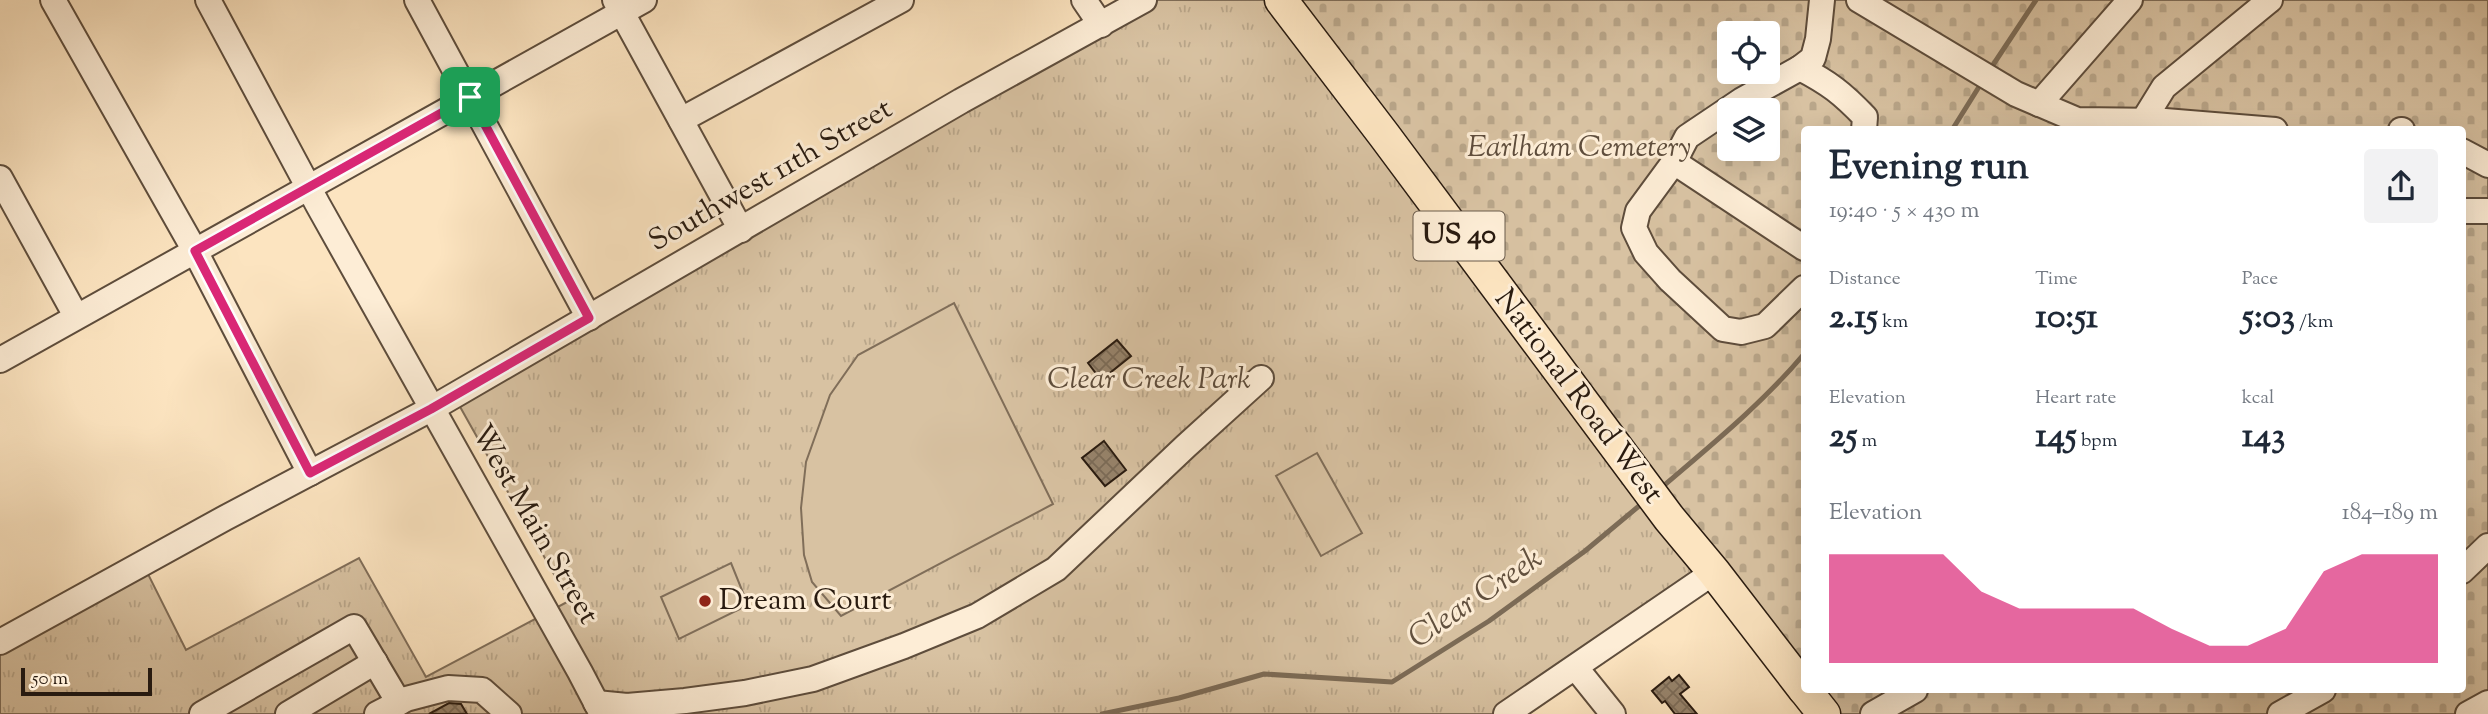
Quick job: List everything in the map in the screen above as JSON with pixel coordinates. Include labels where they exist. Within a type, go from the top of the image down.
[{"type":"main road","name":"National Road West","points":[[1281,0],[1669,518],[1801,685]]},
{"type":"main road","name":"National Road West","points":[[1807,693],[1824,714]]},
{"type":"street","points":[[53,0],[195,251],[310,473]]},
{"type":"street","name":"West Main Street","points":[[208,0],[431,409],[580,671],[599,711]]},
{"type":"street","points":[[417,0],[589,318]]},
{"type":"street","points":[[0,360],[470,97],[618,6],[644,0]]},
{"type":"street","points":[[681,120],[901,0]]},
{"type":"street","points":[[1084,0],[1101,24]]},
{"type":"street","name":"Southwest 11th Street","points":[[0,642],[431,409],[961,101],[1144,0]]},
{"type":"street","points":[[1801,291],[1765,326],[1741,332],[1723,329],[1670,280],[1646,253],[1634,228],[1639,211],[1674,162],[1687,137],[1813,58],[1822,0]]},
{"type":"street","points":[[1859,0],[2015,94],[2077,120],[2216,126]]},
{"type":"street","points":[[2039,104],[2130,0]]},
{"type":"street","points":[[2143,121],[2164,87],[2270,0]]},
{"type":"street","points":[[618,6],[741,230]]},
{"type":"street","points":[[1800,68],[1831,85],[1854,105],[1864,117],[1864,126]]},
{"type":"street","points":[[2466,153],[2488,165]]},
{"type":"street","points":[[1674,162],[1801,246]]},
{"type":"street","points":[[0,178],[76,316]]},
{"type":"street","points":[[2466,211],[2488,211]]},
{"type":"street","points":[[599,711],[745,693],[813,678],[904,646],[976,616],[1056,569],[1261,378]]},
{"type":"street","points":[[2466,567],[2488,546]]},
{"type":"street","points":[[1506,714],[1714,572]]},
{"type":"street","points":[[202,714],[354,627],[375,662],[388,708],[448,688],[482,690],[509,714]]},
{"type":"street","points":[[288,714],[375,662]]},
{"type":"street","points":[[1576,668],[1613,714]]},
{"type":"street","points":[[2280,714],[2318,693]]},
{"type":"street","points":[[1873,714],[1907,702]]},
{"type":"street","points":[[2468,714],[2488,703]]},
{"type":"green space","name":"Clear Creek Park","points":[[1144,0],[1281,0],[1714,572],[1506,714],[0,714],[0,642],[143,564],[186,650],[359,558],[426,677],[569,601],[454,396]]},
{"type":"green space","name":"Earlham Cemetery","points":[[1281,0],[2488,0],[2488,697],[2456,714],[1824,714],[1807,693],[2466,693],[2466,126],[1801,126],[1801,685]]},
{"type":"green space","points":[[954,303],[1053,504],[841,616],[812,582],[804,555],[801,508],[806,462],[830,395],[858,355]]},
{"type":"green space","points":[[1317,453],[1362,533],[1321,556],[1276,476]]},
{"type":"green space","name":"Dream Court","points":[[731,563],[748,605],[679,639],[661,597]]},
{"type":"building","points":[[1117,340],[1131,356],[1101,380],[1088,363]]},
{"type":"building","points":[[1104,441],[1126,470],[1105,486],[1082,458]]},
{"type":"building","points":[[1679,675],[1689,687],[1680,694],[1697,714],[1675,714],[1665,701],[1662,703],[1652,691],[1669,677],[1672,681]]},
{"type":"building","points":[[449,703],[461,704],[467,714],[429,714]]},
{"type":"waterway","name":"Clear Creek","points":[[1989,71],[2036,0]]},
{"type":"waterway","name":"Clear Creek","points":[[1954,126],[1982,82]]},
{"type":"waterway","name":"Clear Creek","points":[[1661,488],[1753,407],[1801,357]]},
{"type":"waterway","name":"Clear Creek","points":[[1102,714],[1179,698],[1264,674],[1392,682],[1489,621],[1585,551],[1645,501]]},
{"type":"place","name":"Dream Court","points":[[705,601]]},
{"type":"route","points":[[470,97],[589,318],[431,409],[310,473],[195,251],[470,97]]}]
